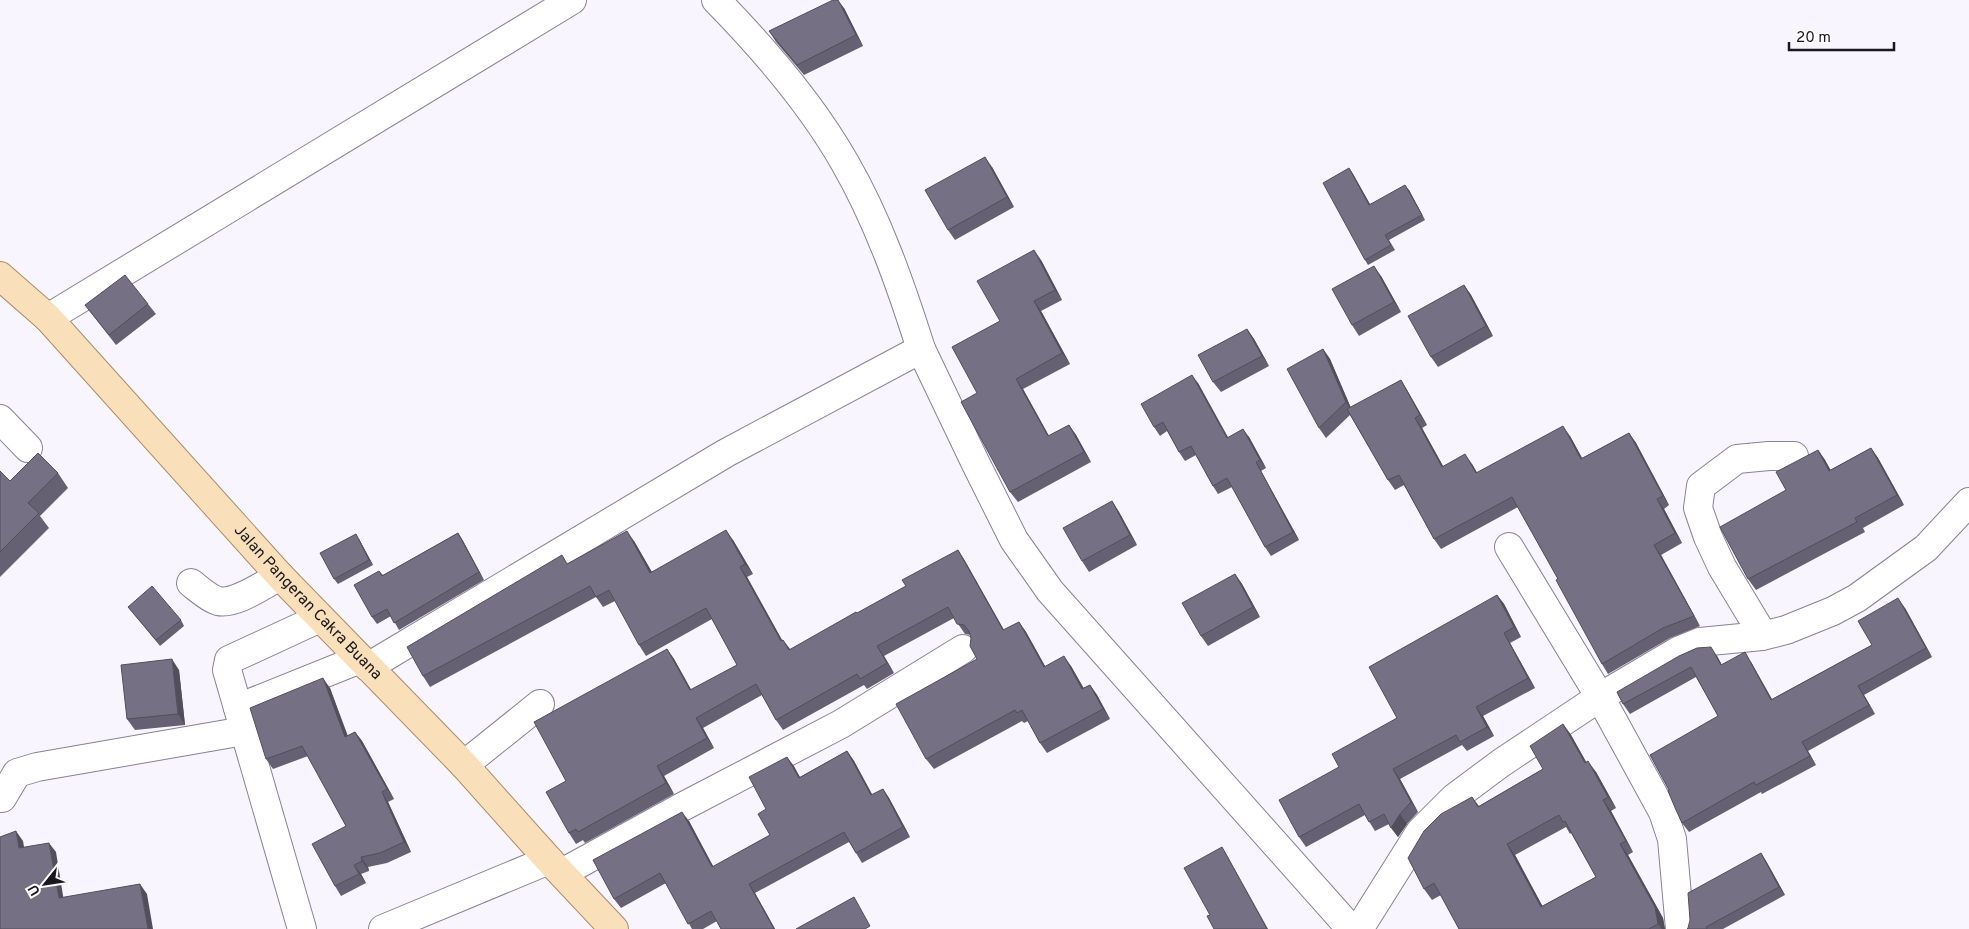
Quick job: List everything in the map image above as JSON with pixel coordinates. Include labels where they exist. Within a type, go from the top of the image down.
[{"type":"main road","name":"Jalan Pangeran Cakra Buana","points":[[0,276],[48,318],[280,576],[464,765],[555,867],[614,929]]},
{"type":"street","points":[[48,318],[572,0]]},
{"type":"street","points":[[716,0],[766,54],[813,114],[845,163],[874,221],[922,348],[1014,540],[1050,591],[1351,929]]},
{"type":"street","points":[[2,798],[17,774],[37,766],[241,720],[364,663],[726,453],[922,348]]},
{"type":"street","points":[[0,419],[28,448]]},
{"type":"street","points":[[1762,636],[1722,567],[1708,537],[1698,508],[1701,486],[1737,459],[1794,456]]},
{"type":"street","points":[[1359,929],[1420,832],[1454,798],[1501,763],[1600,697],[1678,652],[1700,642],[1762,636],[1786,630],[1834,611],[1857,598],[1926,548],[1969,502]]},
{"type":"street","points":[[1509,547],[1600,697],[1663,812],[1672,839],[1680,929]]},
{"type":"street","points":[[192,583],[218,601],[230,600],[246,595],[280,576]]},
{"type":"street","points":[[302,929],[227,670],[229,660],[320,618]]},
{"type":"street","points":[[384,929],[555,867],[682,807],[841,724],[963,649]]},
{"type":"street","points":[[464,765],[540,704]]},
{"type":"building","points":[[833,0],[838,0],[856,35],[797,65],[769,31]]},
{"type":"building","points":[[985,157],[1007,197],[948,230],[925,190]]},
{"type":"building","points":[[1349,168],[1369,205],[1405,185],[1422,215],[1385,235],[1391,245],[1365,260],[1323,183]]},
{"type":"building","points":[[1034,250],[1055,290],[1034,301],[1062,353],[1016,379],[1048,436],[1069,425],[1084,452],[1010,492],[961,402],[977,393],[952,347],[1000,321],[977,281]]},
{"type":"building","points":[[1374,266],[1394,302],[1352,325],[1332,289]]},
{"type":"building","points":[[125,275],[148,304],[109,335],[85,305]]},
{"type":"building","points":[[1464,285],[1486,326],[1431,357],[1408,316]]},
{"type":"building","points":[[1247,329],[1262,356],[1213,382],[1198,355]]},
{"type":"building","points":[[1323,349],[1346,402],[1319,428],[1287,369]]},
{"type":"building","points":[[1192,375],[1227,438],[1243,429],[1260,460],[1256,462],[1293,532],[1265,547],[1227,478],[1213,486],[1191,446],[1179,452],[1163,422],[1154,427],[1141,404]]},
{"type":"building","points":[[1401,380],[1420,415],[1415,418],[1442,467],[1465,454],[1476,473],[1563,426],[1581,459],[1629,433],[1663,496],[1657,499],[1675,533],[1654,545],[1694,616],[1663,628],[1602,664],[1556,580],[1558,579],[1512,497],[1434,539],[1399,475],[1388,480],[1347,409]]},
{"type":"building","points":[[1871,448],[1897,495],[1855,518],[1857,522],[1748,579],[1720,527],[1786,490],[1776,472],[1818,450],[1829,471]]},
{"type":"building","points":[[38,453],[58,473],[28,503],[39,513],[0,552],[0,471],[10,481]]},
{"type":"building","points":[[1112,501],[1130,535],[1082,561],[1063,528]]},
{"type":"building","points":[[726,530],[745,564],[740,567],[781,641],[783,640],[789,650],[906,586],[902,580],[958,550],[1003,630],[1019,622],[1044,667],[1064,656],[1082,689],[1090,685],[1103,709],[1040,743],[1022,710],[1017,713],[1015,710],[926,759],[896,704],[977,659],[970,646],[971,638],[969,631],[964,625],[957,624],[948,607],[877,646],[887,663],[860,679],[857,674],[776,720],[756,684],[696,718],[707,738],[657,766],[666,783],[578,832],[576,829],[569,833],[546,792],[566,781],[534,722],[667,649],[690,690],[737,665],[706,608],[639,645],[609,590],[596,597],[590,586],[423,676],[407,647],[562,555],[567,564],[627,531],[650,573]]},
{"type":"building","points":[[458,533],[479,572],[394,623],[387,609],[372,617],[354,585],[379,571],[382,576]]},
{"type":"building","points":[[356,534],[369,560],[334,579],[320,553]]},
{"type":"building","points":[[1235,574],[1253,607],[1201,636],[1182,603]]},
{"type":"building","points":[[152,586],[181,620],[156,640],[128,607]]},
{"type":"building","points":[[1497,595],[1514,627],[1504,633],[1528,678],[1476,707],[1487,727],[1460,742],[1456,735],[1393,769],[1411,802],[1391,828],[1384,814],[1369,822],[1359,804],[1299,837],[1279,800],[1339,767],[1332,754],[1397,718],[1369,667]]},
{"type":"building","points":[[1898,598],[1926,648],[1858,686],[1869,705],[1802,742],[1810,756],[1756,785],[1754,782],[1682,823],[1669,790],[1650,755],[1718,716],[1691,667],[1623,704],[1617,692],[1679,656],[1697,648],[1711,647],[1721,665],[1745,652],[1771,700],[1872,645],[1858,621]]},
{"type":"building","points":[[172,659],[178,714],[127,719],[121,665]]},
{"type":"building","points":[[323,678],[345,737],[355,732],[387,789],[382,792],[404,842],[380,853],[361,857],[362,861],[354,865],[359,874],[335,886],[312,844],[346,826],[302,746],[266,759],[250,708]]},
{"type":"building","points":[[1563,724],[1585,763],[1588,761],[1608,797],[1603,800],[1626,841],[1620,844],[1655,907],[1658,924],[1649,929],[1459,929],[1434,883],[1424,889],[1408,858],[1424,831],[1441,814],[1472,797],[1478,807],[1543,769],[1530,746]],"holes":[[[1559,815],[1563,822],[1565,821],[1596,877],[1541,907],[1507,844]]]},
{"type":"building","points":[[847,751],[871,795],[883,789],[903,827],[856,853],[844,832],[749,884],[774,929],[721,929],[711,911],[688,924],[660,873],[614,899],[593,860],[682,812],[712,867],[770,835],[758,814],[766,809],[749,777],[787,757],[799,778]]},
{"type":"building","points":[[16,831],[19,848],[49,843],[59,898],[140,884],[148,929],[0,929],[0,837]]},
{"type":"building","points":[[1222,847],[1267,929],[1214,929],[1207,916],[1210,915],[1184,868]]},
{"type":"building","points":[[1761,853],[1779,887],[1706,927],[1707,929],[1687,929],[1690,920],[1688,893]]},
{"type":"building","points":[[854,897],[870,926],[865,929],[796,929]]}]
